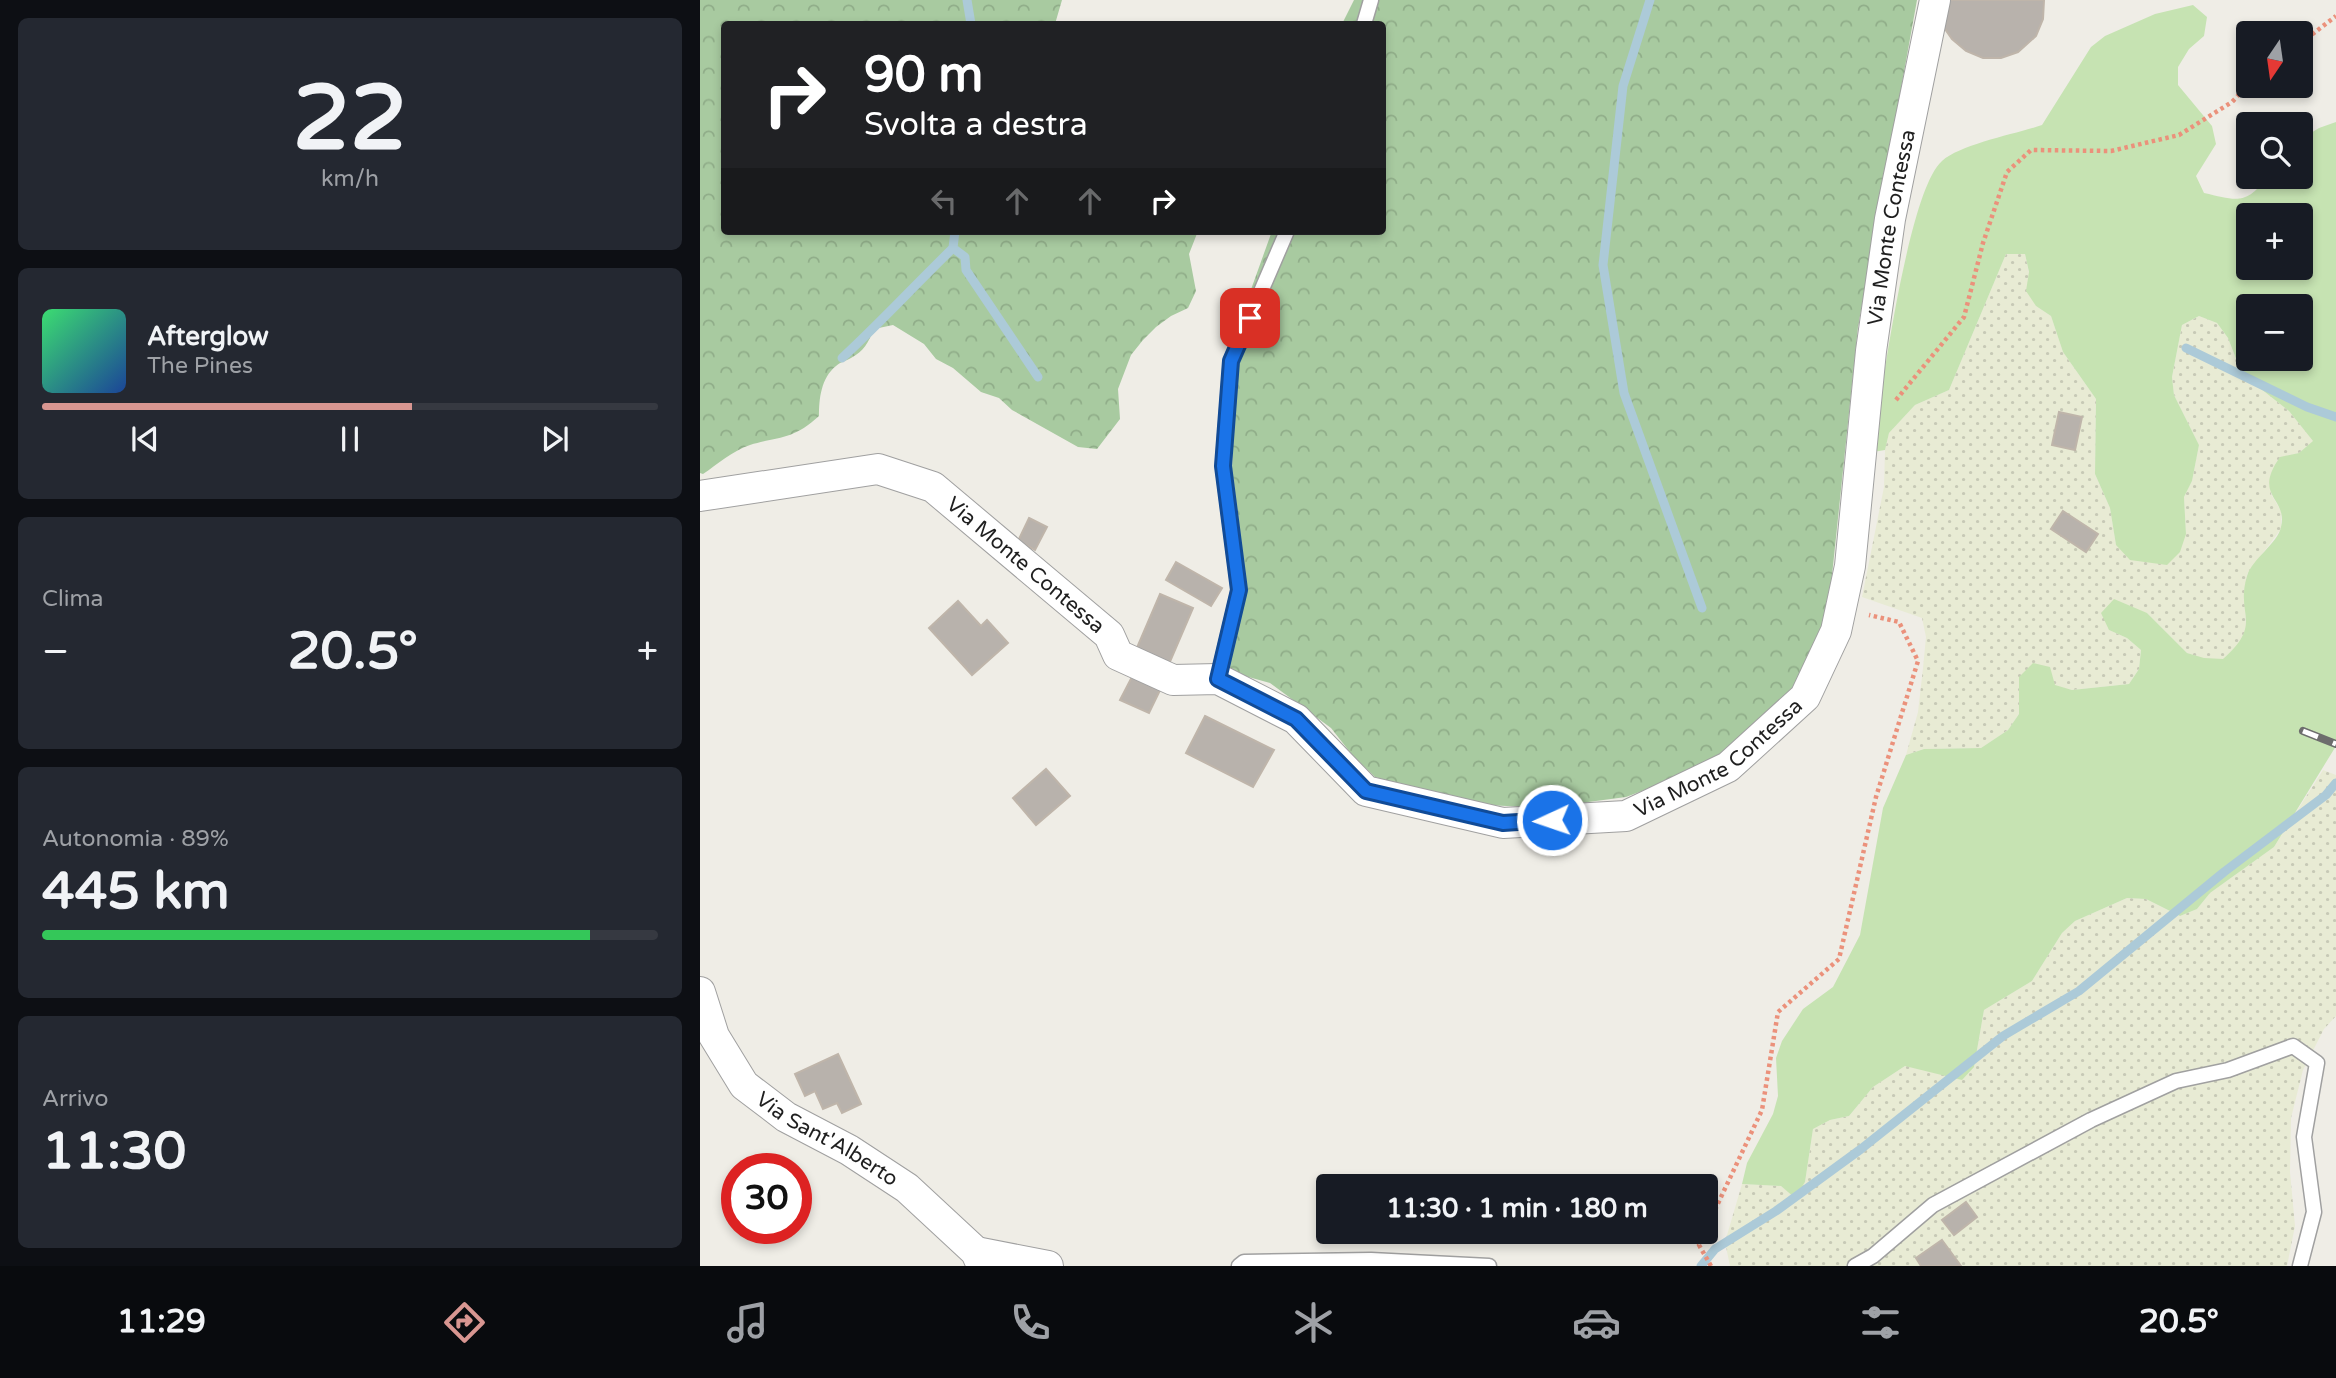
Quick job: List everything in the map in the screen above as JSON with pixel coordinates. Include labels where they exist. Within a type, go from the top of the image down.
[{"type":"street","name":"Via Monte Contessa","points":[[700,496],[878,469],[933,487],[1109,635],[1118,655],[1173,680],[1218,679],[1296,719],[1366,791],[1503,823],[1626,816],[1728,767],[1805,697],[1836,631],[1850,566],[1871,351],[1888,232],[1935,0]]},
{"type":"street","name":"Via Sant'Alberto","points":[[700,992],[714,1036],[744,1085],[786,1117],[849,1150],[907,1188],[979,1259]]},
{"type":"street","points":[[979,1259],[1048,1266]]},
{"type":"lane","points":[[1365,21],[1371,0]]},
{"type":"lane","points":[[1218,679],[1239,590],[1223,466],[1231,361],[1285,235]]},
{"type":"lane","points":[[1855,1266],[1873,1256],[1933,1205],[2091,1120],[2176,1080],[2228,1070],[2293,1046],[2317,1063],[2304,1138],[2314,1212],[2300,1266]]},
{"type":"lane","points":[[1239,1266],[1244,1262],[1371,1259],[1489,1266]]},
{"type":"path","points":[[2314,33],[2336,16]]},
{"type":"path","points":[[1892,411],[1896,399],[1964,317],[1983,243],[2007,172],[2031,150],[2111,151],[2179,135],[2236,98]]},
{"type":"path","points":[[1718,1203],[1762,1110],[1778,1012],[1839,959],[1876,797],[1918,661],[1899,622],[1841,609]]},
{"type":"path","points":[[1699,1244],[1711,1266]]},
{"type":"green space","points":[[700,0],[1062,0],[1056,21],[721,21],[721,235],[1196,235],[1189,254],[1196,291],[1188,308],[1156,327],[1131,355],[1118,389],[1120,419],[1097,449],[1078,447],[1012,410],[999,398],[981,392],[953,368],[936,359],[924,344],[893,325],[874,329],[862,349],[831,371],[822,389],[819,416],[810,424],[786,436],[743,448],[703,474],[700,473]]},
{"type":"green space","points":[[1354,0],[1917,0],[1858,327],[1829,604],[1812,655],[1789,695],[1750,733],[1703,768],[1626,797],[1543,808],[1487,805],[1375,777],[1353,756],[1331,728],[1270,683],[1227,671],[1247,587],[1232,469],[1235,388],[1244,309],[1271,235],[1386,235],[1386,21],[1344,21]]},
{"type":"green space","points":[[2193,5],[2207,17],[2204,36],[2189,49],[2178,67],[2178,85],[2212,126],[2216,144],[2196,176],[2204,193],[2232,199],[2246,197],[2257,189],[2313,189],[2313,132],[2336,122],[2336,746],[2274,847],[2210,893],[2197,909],[2180,916],[2146,899],[2127,898],[2075,921],[2062,933],[2032,981],[1984,1010],[1974,1067],[1962,1080],[1905,1066],[1873,1087],[1849,1116],[1830,1120],[1813,1129],[1805,1182],[1795,1198],[1781,1186],[1742,1184],[1747,1163],[1773,1114],[1778,1096],[1776,1058],[1782,1041],[1803,1009],[1833,987],[1860,935],[1883,808],[1906,755],[1924,749],[1981,748],[2008,730],[2019,714],[2019,677],[2033,663],[2050,667],[2055,685],[2072,690],[2129,684],[2139,669],[2141,650],[2127,638],[2109,630],[2101,613],[2114,599],[2147,613],[2187,653],[2204,658],[2223,659],[2235,647],[2245,627],[2244,589],[2247,576],[2281,527],[2280,509],[2270,489],[2272,470],[2280,457],[2299,453],[2313,441],[2289,411],[2241,371],[2313,371],[2313,294],[2236,294],[2236,359],[2228,338],[2217,323],[2199,316],[2182,325],[2172,377],[2174,395],[2199,445],[2192,481],[2184,497],[2186,534],[2180,552],[2167,565],[2130,560],[2116,545],[2110,508],[2095,474],[2096,399],[2063,352],[2051,316],[2036,306],[2026,291],[2029,272],[2025,254],[2006,254],[1949,390],[1915,405],[1889,433],[1885,450],[1873,452],[1897,298],[1918,211],[1930,180],[1942,161],[1962,149],[2042,125],[2091,47],[2105,36],[2155,14]]},
{"type":"green space","points":[[2006,254],[2025,254],[2036,306],[2051,316],[2063,352],[2096,399],[2095,474],[2110,508],[2116,545],[2186,534],[2184,497],[2192,481],[2199,445],[2174,395],[2172,377],[2182,325],[2199,316],[2217,323],[2228,338],[2236,359],[2236,371],[2241,371],[2289,411],[2314,442],[2299,453],[2280,458],[2271,494],[2281,511],[2281,529],[2247,574],[2246,632],[2237,647],[2223,660],[2204,659],[2187,653],[2147,613],[2109,630],[2127,638],[2141,650],[2139,669],[2129,684],[2072,690],[2019,677],[2019,714],[2008,730],[1981,748],[1924,749],[1906,755],[1918,712],[1926,637],[1922,618],[1862,597],[1884,487],[1885,450],[1889,433],[1915,405],[1949,390]]},
{"type":"green space","points":[[2323,770],[2336,775],[2336,1016],[2324,1029],[2303,1070],[2291,1118],[2290,1172],[2295,1226],[2287,1266],[1730,1266],[1725,1242],[1742,1184],[1781,1186],[1795,1197],[1805,1182],[1813,1129],[1830,1120],[1849,1116],[1873,1087],[1905,1066],[1974,1067],[1984,1010],[2032,981],[2062,933],[2075,921],[2127,898],[2146,899],[2180,916],[2197,909],[2210,893],[2274,847]]},
{"type":"building","points":[[1941,0],[2044,0],[2043,19],[2036,36],[2018,52],[2001,58],[1983,58],[1966,51],[1952,39],[1945,29],[1940,12]]},
{"type":"building","points":[[2059,412],[2082,417],[2075,450],[2052,445]]},
{"type":"building","points":[[2063,511],[2098,534],[2086,552],[2051,529]]},
{"type":"building","points":[[1029,518],[1047,527],[1035,550],[1018,541]]},
{"type":"building","points":[[1176,562],[1222,588],[1211,606],[1166,580]]},
{"type":"building","points":[[1160,594],[1193,608],[1166,671],[1133,657]]},
{"type":"building","points":[[958,601],[981,626],[987,620],[1008,643],[972,675],[929,628]]},
{"type":"building","points":[[1135,671],[1163,684],[1149,713],[1120,700]]},
{"type":"building","points":[[1205,716],[1274,750],[1253,787],[1186,753]]},
{"type":"building","points":[[1046,769],[1070,796],[1036,825],[1013,798]]},
{"type":"building","points":[[838,1054],[861,1104],[842,1113],[837,1103],[823,1109],[815,1091],[805,1096],[795,1074]]},
{"type":"building","points":[[1966,1202],[1977,1217],[1954,1235],[1942,1220]]},
{"type":"building","points":[[1942,1240],[1961,1266],[1921,1266],[1916,1258]]},
{"type":"waterway","points":[[967,0],[970,21]]},
{"type":"waterway","points":[[1650,0],[1623,86],[1603,265],[1624,393],[1702,608]]},
{"type":"waterway","points":[[955,235],[953,248],[965,257],[966,270],[1038,377]]},
{"type":"waterway","points":[[842,358],[953,248]]},
{"type":"waterway","points":[[2186,348],[2307,407],[2336,417]]},
{"type":"waterway","points":[[1701,1266],[1715,1249],[1776,1211],[1861,1149],[2003,1036],[2079,991],[2224,872],[2326,795],[2336,783]]},
{"type":"railway","points":[[2303,731],[2336,744]]},
{"type":"route","points":[[1250,318],[1231,361],[1223,466],[1239,590],[1218,679],[1296,719],[1366,791],[1503,823],[1552,820]]}]
